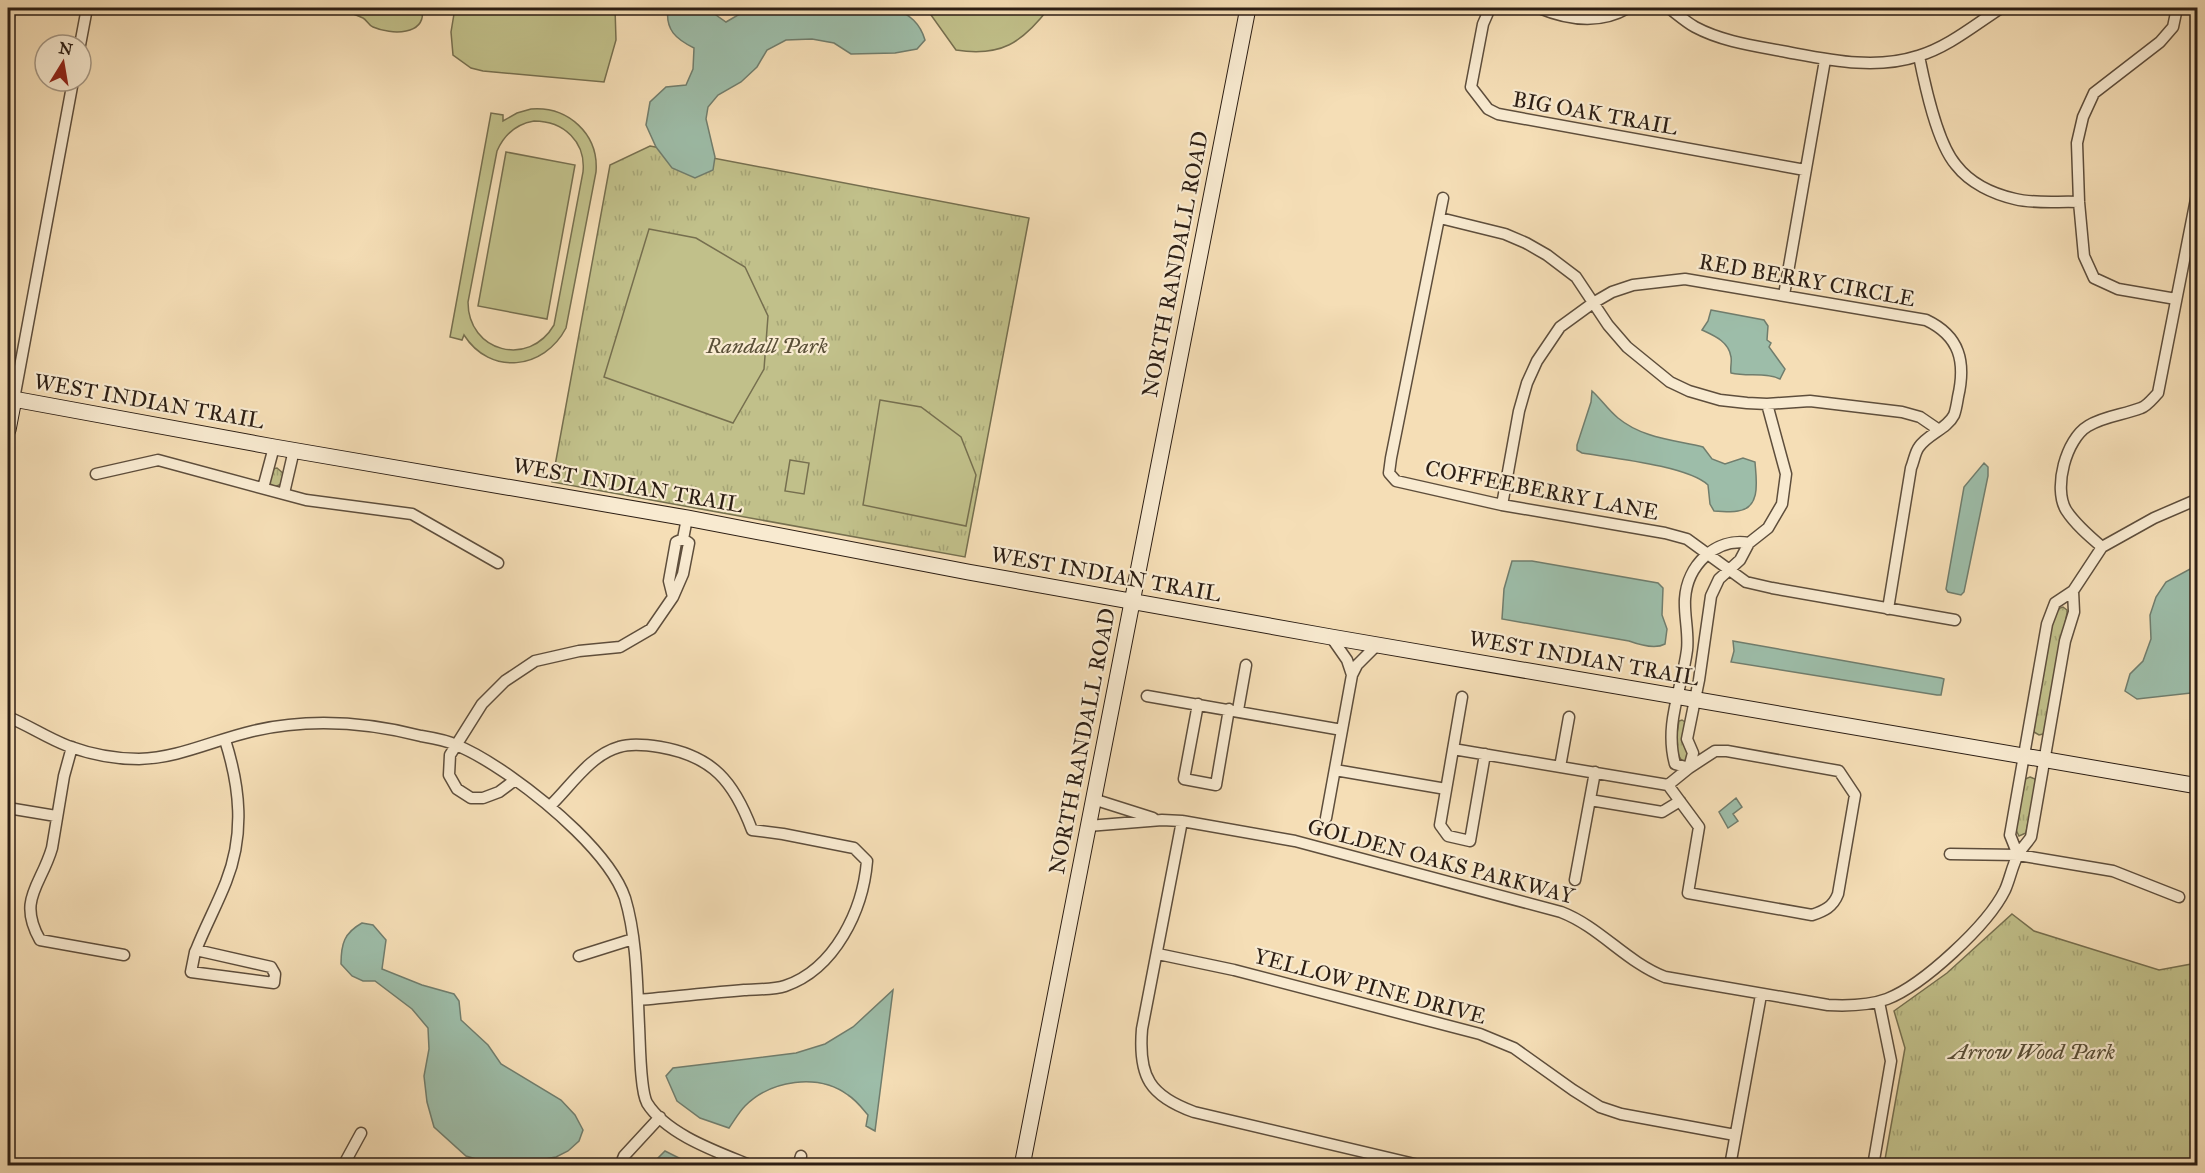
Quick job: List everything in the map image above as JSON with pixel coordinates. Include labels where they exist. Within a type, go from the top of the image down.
[{"type":"main road","name":"NORTH RANDALL ROAD","points":[[1022,1166],[1248,8]]},
{"type":"main road","name":"WEST INDIAN TRAIL","points":[[11,399],[687,518],[1132,602],[2198,786]]},
{"type":"main road","points":[[8,430],[11,399]]},
{"type":"street","points":[[8,22],[10,8]]},
{"type":"street","points":[[82,33],[87,8]]},
{"type":"street","name":"BIG OAK TRAIL","points":[[1490,8],[1483,24],[1471,87],[1488,109],[1498,114],[1805,170]]},
{"type":"street","points":[[1539,8],[1576,19],[1598,19],[1628,8]]},
{"type":"street","points":[[1669,8],[1694,27],[1740,44],[1825,60],[1854,63],[1882,62],[1919,56],[1955,38],[1995,9]]},
{"type":"street","points":[[2176,299],[2118,289],[2094,278],[2084,256],[2077,143],[2083,117],[2094,93],[2167,34],[2173,27],[2177,8]]},
{"type":"street","points":[[1919,56],[1946,149],[1964,173],[1994,194],[2010,198],[2079,202]]},
{"type":"street","points":[[1784,295],[1825,60]]},
{"type":"street","points":[[11,399],[71,93]]},
{"type":"street","points":[[2102,547],[2081,528],[2065,508],[2061,485],[2067,454],[2079,433],[2090,425],[2108,417],[2143,408],[2158,393],[2198,189]]},
{"type":"street","name":"COFFEEBERRY LANE","points":[[1443,198],[1389,473],[1396,481],[1401,484],[1502,505],[1665,533],[1687,539],[1746,582],[1955,620]]},
{"type":"street","points":[[1440,218],[1505,234],[1547,255],[1576,277],[1608,325],[1627,347],[1670,382],[1689,391],[1720,400],[1767,404],[1810,401],[1852,405],[1920,417],[1939,430]]},
{"type":"street","name":"RED BERRY CIRCLE","points":[[1502,505],[1519,411],[1527,383],[1542,353],[1560,327],[1612,292],[1667,279],[1685,279],[1926,320],[1940,327],[1955,344],[1961,359],[1962,372],[1954,415],[1918,448],[1911,468],[1888,609]]},
{"type":"street","points":[[1689,768],[1675,764],[1671,750],[1673,715],[1687,648],[1685,613],[1688,584],[1707,552],[1736,541],[1749,543],[1757,539],[1775,519],[1782,504],[1786,474],[1784,459],[1767,404]]},
{"type":"street","points":[[263,488],[274,447]]},
{"type":"street","points":[[284,493],[294,450]]},
{"type":"street","points":[[96,474],[158,460],[329,504],[412,514],[498,563]]},
{"type":"street","points":[[2018,855],[2010,835],[2047,624],[2055,603],[2073,591],[2102,547],[2154,518],[2198,500]]},
{"type":"street","points":[[515,780],[499,792],[483,798],[471,798],[457,789],[449,775],[448,761],[482,704],[505,681],[535,661],[579,651],[620,646],[651,629],[673,597],[683,574],[689,543],[683,539],[687,518]]},
{"type":"street","points":[[1689,768],[1693,753],[1687,739],[1695,700],[1708,604],[1719,579],[1740,560],[1749,543]]},
{"type":"street","name":"GOLDEN OAKS PARKWAY","points":[[1088,826],[1162,820],[1182,821],[1295,841],[1547,907],[1588,924],[1641,965],[1659,975],[1761,995],[1846,1006],[1879,1002],[1916,983],[1981,923],[2005,890],[2018,855],[2031,837],[2065,641],[2074,612],[2073,591]]},
{"type":"street","points":[[1331,637],[1347,660],[1352,675]]},
{"type":"street","points":[[1326,818],[1352,675],[1357,665],[1377,645]]},
{"type":"street","points":[[1198,704],[1184,779],[1216,785],[1246,665]]},
{"type":"street","points":[[1147,696],[1342,730]]},
{"type":"street","points":[[1462,697],[1440,825],[1448,836],[1470,841],[1485,754]]},
{"type":"street","points":[[8,717],[72,747],[100,755],[138,759],[174,755],[253,731],[283,726],[339,722],[398,730],[456,745],[515,780],[550,807],[590,846],[608,868],[624,897],[633,939],[640,1060],[646,1101],[660,1117],[689,1140],[752,1166]]},
{"type":"street","points":[[1560,766],[1569,717]]},
{"type":"street","points":[[196,950],[271,967],[275,974],[274,983],[191,972],[196,950],[226,882],[236,846],[238,791],[225,740]]},
{"type":"street","points":[[550,807],[594,760],[619,747],[648,745],[681,750],[708,763],[729,783],[742,804],[752,830],[854,848],[867,861],[865,880],[852,920],[832,954],[813,971],[785,986],[638,1000]]},
{"type":"street","points":[[72,747],[48,859],[34,886],[29,907],[32,926],[40,940],[124,955]]},
{"type":"street","points":[[1453,749],[1668,785],[1696,822],[1699,832],[1688,892],[1812,915],[1825,911],[1835,902],[1855,795],[1839,771],[1715,751],[1668,785]]},
{"type":"street","points":[[1335,770],[1446,789]]},
{"type":"street","points":[[1575,880],[1595,772]]},
{"type":"street","name":"GOLDEN OAKS PARKWAY","points":[[1093,799],[1162,820]]},
{"type":"street","points":[[1590,800],[1662,812],[1680,801]]},
{"type":"street","points":[[8,808],[56,816]]},
{"type":"street","points":[[1182,821],[1144,1019],[1141,1047],[1143,1065],[1148,1079],[1157,1092],[1174,1104],[1194,1112],[1423,1166]]},
{"type":"street","points":[[1950,854],[2018,855],[2113,871],[2179,897]]},
{"type":"street","points":[[579,956],[633,939]]},
{"type":"street","name":"YELLOW PINE DRIVE","points":[[1158,954],[1234,970],[1480,1034],[1514,1048],[1600,1107],[1621,1114],[1735,1135]]},
{"type":"street","points":[[1730,1166],[1761,995]]},
{"type":"street","points":[[1873,1166],[1891,1061],[1879,1002]]},
{"type":"street","points":[[620,1166],[624,1156],[660,1117]]},
{"type":"street","points":[[343,1166],[361,1133]]},
{"type":"green space","points":[[331,8],[422,8],[422,17],[419,24],[413,28],[398,32],[380,30],[359,16]]},
{"type":"green space","points":[[455,8],[615,8],[616,40],[604,82],[471,68],[453,55],[451,32]]},
{"type":"green space","points":[[926,8],[1049,8],[1020,39],[998,49],[972,52],[956,50]]},
{"type":"green space","points":[[531,109],[545,109],[569,118],[587,135],[596,158],[596,172],[566,328],[544,353],[516,363],[502,362],[488,357],[475,348],[464,335],[462,340],[450,337],[491,113],[503,115],[503,121],[517,113]],"holes":[[[528,122],[545,122],[571,135],[581,151],[583,161],[583,172],[554,325],[543,338],[530,347],[516,350],[502,348],[489,343],[478,333],[471,319],[468,302],[497,151],[507,135],[516,128]]]},
{"type":"green space","name":"Randall Park","points":[[650,146],[1029,218],[965,557],[552,482],[610,165]]},
{"type":"green space","points":[[506,152],[575,165],[547,319],[478,306]]},
{"type":"green space","points":[[649,229],[696,238],[745,267],[768,316],[764,369],[733,423],[604,377]]},
{"type":"green space","points":[[880,400],[921,407],[961,437],[976,475],[966,526],[863,505]]},
{"type":"green space","points":[[790,460],[809,463],[804,494],[785,491]]},
{"type":"green space","points":[[277,468],[284,474],[281,484],[275,487],[268,482],[272,469]]},
{"type":"green space","points":[[2063,607],[2067,613],[2045,731],[2039,735],[2034,732],[2042,670],[2057,609]]},
{"type":"green space","points":[[1679,721],[1685,722],[1682,741],[1689,756],[1686,762],[1682,761],[1679,756],[1677,747]]},
{"type":"green space","points":[[2030,777],[2036,782],[2026,833],[2019,836],[2016,830],[2025,779]]},
{"type":"green space","name":"Arrow Wood Park","points":[[2012,914],[2034,931],[2159,970],[2197,963],[2197,1165],[1884,1165],[1905,1048],[1894,1011],[1947,973]]},
{"type":"shaded area","points":[[227,8],[268,8],[258,13],[248,14]]},
{"type":"shaded area","points":[[668,8],[710,8],[726,22],[750,8],[894,8],[914,20],[925,40],[917,49],[895,53],[851,54],[834,43],[812,39],[786,40],[767,50],[757,67],[741,82],[718,95],[708,107],[706,119],[715,157],[713,170],[695,178],[672,168],[656,147],[646,125],[650,102],[666,87],[686,85],[693,69],[694,48],[673,33],[668,22]]},
{"type":"shaded area","points":[[1711,310],[1764,320],[1768,326],[1767,340],[1771,343],[1769,347],[1785,369],[1780,379],[1731,373],[1731,357],[1727,347],[1716,337],[1702,330]]},
{"type":"shaded area","points":[[1592,391],[1611,412],[1637,430],[1703,447],[1712,459],[1725,464],[1743,458],[1755,462],[1756,491],[1751,504],[1746,509],[1735,512],[1714,511],[1710,504],[1708,485],[1698,478],[1667,468],[1582,453],[1577,450]]},
{"type":"shaded area","points":[[1984,463],[1988,467],[1988,476],[1964,592],[1961,595],[1948,592],[1946,589],[1964,487]]},
{"type":"shaded area","points":[[1512,561],[1532,561],[1658,583],[1663,588],[1662,615],[1667,629],[1665,644],[1648,646],[1502,619],[1504,589]]},
{"type":"shaded area","points":[[2190,569],[2197,570],[2197,696],[2191,693],[2137,699],[2125,691],[2130,674],[2143,661],[2151,639],[2150,615],[2156,597],[2166,582]]},
{"type":"shaded area","points":[[1733,641],[1941,678],[1944,679],[1941,695],[1731,662],[1734,651]]},
{"type":"shaded area","points":[[1736,798],[1742,807],[1733,814],[1738,821],[1728,828],[1719,812]]},
{"type":"shaded area","points":[[362,923],[373,925],[386,940],[382,969],[422,985],[454,994],[459,1001],[461,1020],[488,1045],[501,1064],[561,1100],[575,1115],[583,1130],[579,1141],[568,1151],[556,1157],[533,1161],[486,1162],[466,1156],[434,1127],[427,1102],[424,1076],[429,1049],[428,1028],[412,1009],[375,981],[363,981],[352,976],[341,964],[347,935]]},
{"type":"shaded area","points":[[893,990],[875,1131],[866,1126],[868,1115],[854,1099],[836,1088],[823,1084],[795,1082],[768,1090],[745,1106],[729,1128],[700,1118],[677,1101],[666,1076],[673,1068],[796,1053],[825,1044],[853,1027]]},
{"type":"shaded area","points":[[665,1151],[693,1165],[651,1165]]}]
